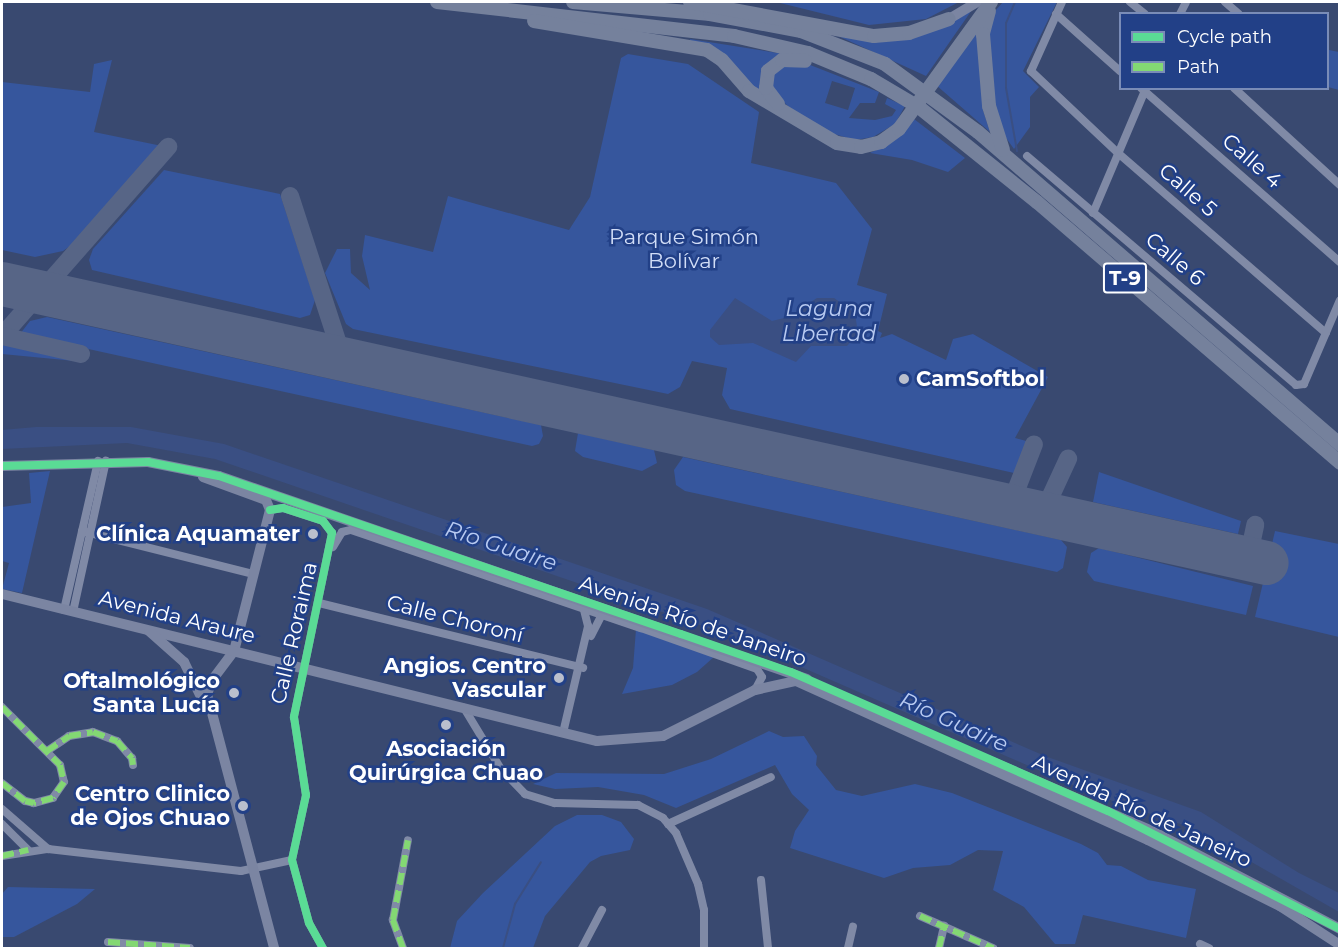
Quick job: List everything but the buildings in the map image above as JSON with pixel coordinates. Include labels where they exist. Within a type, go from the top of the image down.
[{"type":"highway","name":"T-9","points":[[437,2],[742,38],[808,53],[871,79],[920,108],[1037,202],[1340,463]]},
{"type":"highway","name":"T-9","points":[[573,2],[710,14],[801,31],[847,46],[909,78],[1007,157],[1340,445]]},
{"type":"highway","points":[[690,2],[874,36],[909,33],[949,19]]},
{"type":"highway","points":[[871,79],[788,58],[776,62],[768,71],[766,88],[780,106],[848,143],[877,140],[896,128],[907,115],[983,2]]},
{"type":"highway","points":[[933,78],[991,2]]},
{"type":"highway","points":[[996,2],[983,26],[983,48],[991,122],[1007,157]]},
{"type":"highway","points":[[502,8],[517,18],[707,50],[722,60],[749,91],[849,147],[881,142],[907,115]]},
{"type":"street","points":[[949,19],[970,2]]},
{"type":"street","points":[[949,19],[977,2]]},
{"type":"street","points":[[1062,2],[1056,14],[1119,70]]},
{"type":"street","points":[[1130,2],[1142,12]]},
{"type":"street","name":"Calle 5","points":[[1056,14],[1030,71],[1118,153],[1326,333]]},
{"type":"street","points":[[1093,213],[1144,90]]},
{"type":"street","name":"Calle 4","points":[[1144,90],[1340,262]]},
{"type":"street","points":[[1236,90],[1340,185]]},
{"type":"street","name":"Calle 6","points":[[1027,156],[1300,386],[1326,333]]},
{"type":"street","points":[[1326,333],[1340,300]]},
{"type":"street","points":[[68,611],[102,461]]},
{"type":"street","name":"Avenida Río de Janeiro","points":[[2,466],[102,461],[148,462],[219,476],[681,634],[791,672],[1108,811],[1340,928]]},
{"type":"street","name":"Avenida Río de Janeiro","points":[[192,471],[219,485],[266,500],[270,510]]},
{"type":"street","name":"Calle Roraima","points":[[270,510],[283,508],[326,522],[332,533],[331,551],[303,668],[294,717],[306,795],[292,860],[309,923],[323,948]]},
{"type":"street","points":[[268,948],[207,694],[213,679],[234,651],[270,510]]},
{"type":"street","name":"Avenida Río de Janeiro","points":[[331,551],[342,532],[351,530],[757,669],[762,677],[756,690]]},
{"type":"street","points":[[86,532],[253,574]]},
{"type":"street","points":[[391,535],[420,554]]},
{"type":"street","name":"Avenida Araure","points":[[2,594],[565,734],[611,742],[656,738],[756,690]]},
{"type":"street","name":"Calle Choroní","points":[[319,603],[581,668]]},
{"type":"street","points":[[581,668],[588,626],[583,610]]},
{"type":"street","points":[[565,734],[593,627],[601,616]]},
{"type":"street","points":[[144,628],[184,662],[205,707],[249,869],[274,948]]},
{"type":"street","points":[[641,628],[681,634]]},
{"type":"street","name":"Avenida Río de Janeiro","points":[[756,690],[789,681],[804,685],[1148,840],[1280,906],[1340,945]]},
{"type":"street","points":[[2,707],[47,751],[63,773],[59,793],[44,802],[25,801],[2,783]]},
{"type":"street","points":[[464,708],[501,769],[525,794],[555,803],[638,805],[668,824],[698,884],[704,910],[704,948]]},
{"type":"street","points":[[478,729],[481,719],[490,714]]},
{"type":"street","points":[[47,751],[69,736],[93,732],[117,741],[132,758],[133,765]]},
{"type":"street","points":[[668,824],[771,777]]},
{"type":"street","points":[[2,809],[48,849]]},
{"type":"street","points":[[2,824],[28,850]]},
{"type":"street","points":[[403,948],[393,920],[408,840]]},
{"type":"street","points":[[2,856],[28,850],[48,849],[249,869],[292,860]]},
{"type":"street","points":[[761,880],[768,948]]},
{"type":"street","points":[[582,948],[602,910]]},
{"type":"street","points":[[920,916],[993,948]]},
{"type":"street","points":[[939,948],[944,926]]},
{"type":"street","points":[[848,948],[853,927]]},
{"type":"street","points":[[108,942],[190,948]]},
{"type":"street","points":[[1200,944],[1209,948]]},
{"type":"green space","points":[[776,2],[959,2],[926,19],[869,25]]},
{"type":"green space","points":[[1003,2],[1057,2],[1023,71],[1039,87],[1030,97],[1030,127],[1014,149],[996,124],[987,33],[995,11]]},
{"type":"green space","points":[[974,7],[926,76],[836,35],[866,39]]},
{"type":"green space","points":[[981,17],[983,110],[990,132],[936,85]]},
{"type":"green space","points":[[690,39],[784,54],[767,98],[690,41]]},
{"type":"green space","points":[[1329,50],[1339,52],[1339,90],[1329,87]]},
{"type":"green space","name":"Parque Simón Bolívar","points":[[628,54],[688,64],[759,112],[751,163],[836,183],[872,229],[857,285],[887,294],[878,331],[882,333],[880,338],[892,334],[946,360],[953,339],[973,334],[1048,377],[1015,438],[1030,442],[1014,473],[730,409],[722,395],[727,368],[692,361],[680,387],[668,394],[353,329],[346,324],[325,273],[337,249],[350,249],[351,273],[370,290],[362,256],[365,235],[433,252],[448,196],[569,230],[590,197],[621,58]]},
{"type":"green space","points":[[112,60],[94,132],[162,146],[76,242],[63,251],[35,257],[2,250],[2,82],[90,92],[94,64]]},
{"type":"green space","points":[[800,61],[879,92],[875,103],[860,103],[849,118],[875,120],[892,116],[896,110],[885,104],[887,98],[905,106],[895,124],[873,137],[855,140],[834,134],[790,108],[772,91],[773,70]],"holes":[[[832,81],[855,88],[848,110],[825,103]]]},
{"type":"green space","points":[[914,119],[965,158],[948,172],[912,160],[870,153],[895,140]]},
{"type":"green space","points":[[164,170],[280,194],[315,300],[310,315],[300,318],[92,270],[89,260],[93,249]]},
{"type":"green space","points":[[47,317],[541,425],[543,436],[539,444],[532,446],[20,334],[30,321]]},
{"type":"green space","points":[[2,343],[73,359],[75,361],[2,354]]},
{"type":"green space","points":[[578,433],[654,450],[657,463],[642,471],[583,457],[575,451]]},
{"type":"green space","points":[[683,457],[1061,540],[1067,547],[1063,568],[1057,572],[685,491],[676,485],[674,470]]},
{"type":"green space","points":[[50,471],[22,593],[2,589],[9,563],[2,561],[2,507],[31,503],[29,473]]},
{"type":"green space","points":[[1099,472],[1241,521],[1238,534],[1093,502]]},
{"type":"green space","points":[[1275,531],[1339,544],[1339,637],[1255,617]]},
{"type":"green space","points":[[1099,548],[1253,586],[1246,615],[1094,581],[1087,572],[1091,553]]},
{"type":"green space","points":[[636,629],[715,656],[697,672],[672,685],[622,694],[633,668]]},
{"type":"green space","points":[[769,731],[783,737],[804,736],[817,756],[816,765],[836,790],[862,796],[915,784],[952,793],[1081,844],[1098,853],[1107,865],[1121,866],[1148,880],[1196,889],[1186,938],[1083,915],[1075,944],[1055,944],[1024,907],[993,890],[1003,851],[978,850],[950,865],[913,868],[884,878],[790,848],[795,831],[809,810],[792,794],[775,765],[676,808],[644,795],[598,787],[555,789],[533,784],[556,773],[664,774],[711,759]]},
{"type":"green space","points":[[577,815],[602,815],[621,822],[634,839],[630,850],[601,856],[590,862],[545,916],[533,948],[450,948],[457,921],[483,893],[555,826]]},
{"type":"green space","points":[[8,887],[95,889],[77,904],[14,937],[2,937],[2,894]]},
{"type":"water","name":"Laguna Libertad","points":[[735,298],[772,321],[788,317],[817,298],[834,298],[855,313],[858,334],[847,346],[811,346],[796,362],[753,343],[719,345],[710,337],[710,330]]},
{"type":"water","name":"Río Guaire","points":[[36,427],[131,427],[224,444],[707,609],[1045,756],[1201,812],[1299,873],[1339,893],[1339,912],[1192,828],[1098,796],[723,633],[215,459],[127,443],[2,449],[2,430]]},
{"type":"waterway","points":[[1015,2],[1006,23],[1006,88],[1017,151]]},
{"type":"waterway","points":[[503,948],[515,904],[541,862]]},
{"type":"taxiway","points":[[2,336],[168,147]]},
{"type":"taxiway","points":[[290,196],[343,359]]},
{"type":"taxiway","points":[[2,336],[81,354]]},
{"type":"taxiway","points":[[1010,506],[1034,444]]},
{"type":"taxiway","points":[[1043,513],[1068,459]]},
{"type":"taxiway","points":[[1248,559],[1255,525]]},
{"type":"runway","points":[[2,284],[1267,563]]},
{"type":"marked path","points":[[2,707],[60,765],[64,782],[53,798],[34,803],[25,801],[2,783]]},
{"type":"marked path","points":[[47,751],[69,736],[93,732],[117,741],[132,758],[133,765]]},
{"type":"marked path","points":[[403,948],[393,920],[408,840]]},
{"type":"marked path","points":[[2,856],[28,850]]},
{"type":"marked path","points":[[920,916],[993,948]]},
{"type":"marked path","points":[[939,948],[944,926]]},
{"type":"marked path","points":[[108,942],[190,948]]},
{"type":"cycle path","points":[[2,466],[148,462],[219,476],[791,672],[1108,811],[1340,929]]},
{"type":"cycle path","points":[[270,510],[283,508],[323,521],[332,533],[294,717],[306,795],[292,860],[309,923],[323,948]]},
{"type":"place","name":"CamSoftbol","points":[[904,379]]},
{"type":"place","name":"Clínica Aquamater","points":[[313,534]]},
{"type":"place","name":"Angios. Centro Vascular","points":[[559,678]]},
{"type":"place","name":"Oftalmológico Santa Lucía","points":[[234,693]]},
{"type":"place","name":"Asociación Quirúrgica Chuao","points":[[446,725]]},
{"type":"place","name":"Centro Clinico de Ojos Chuao","points":[[243,806]]}]
